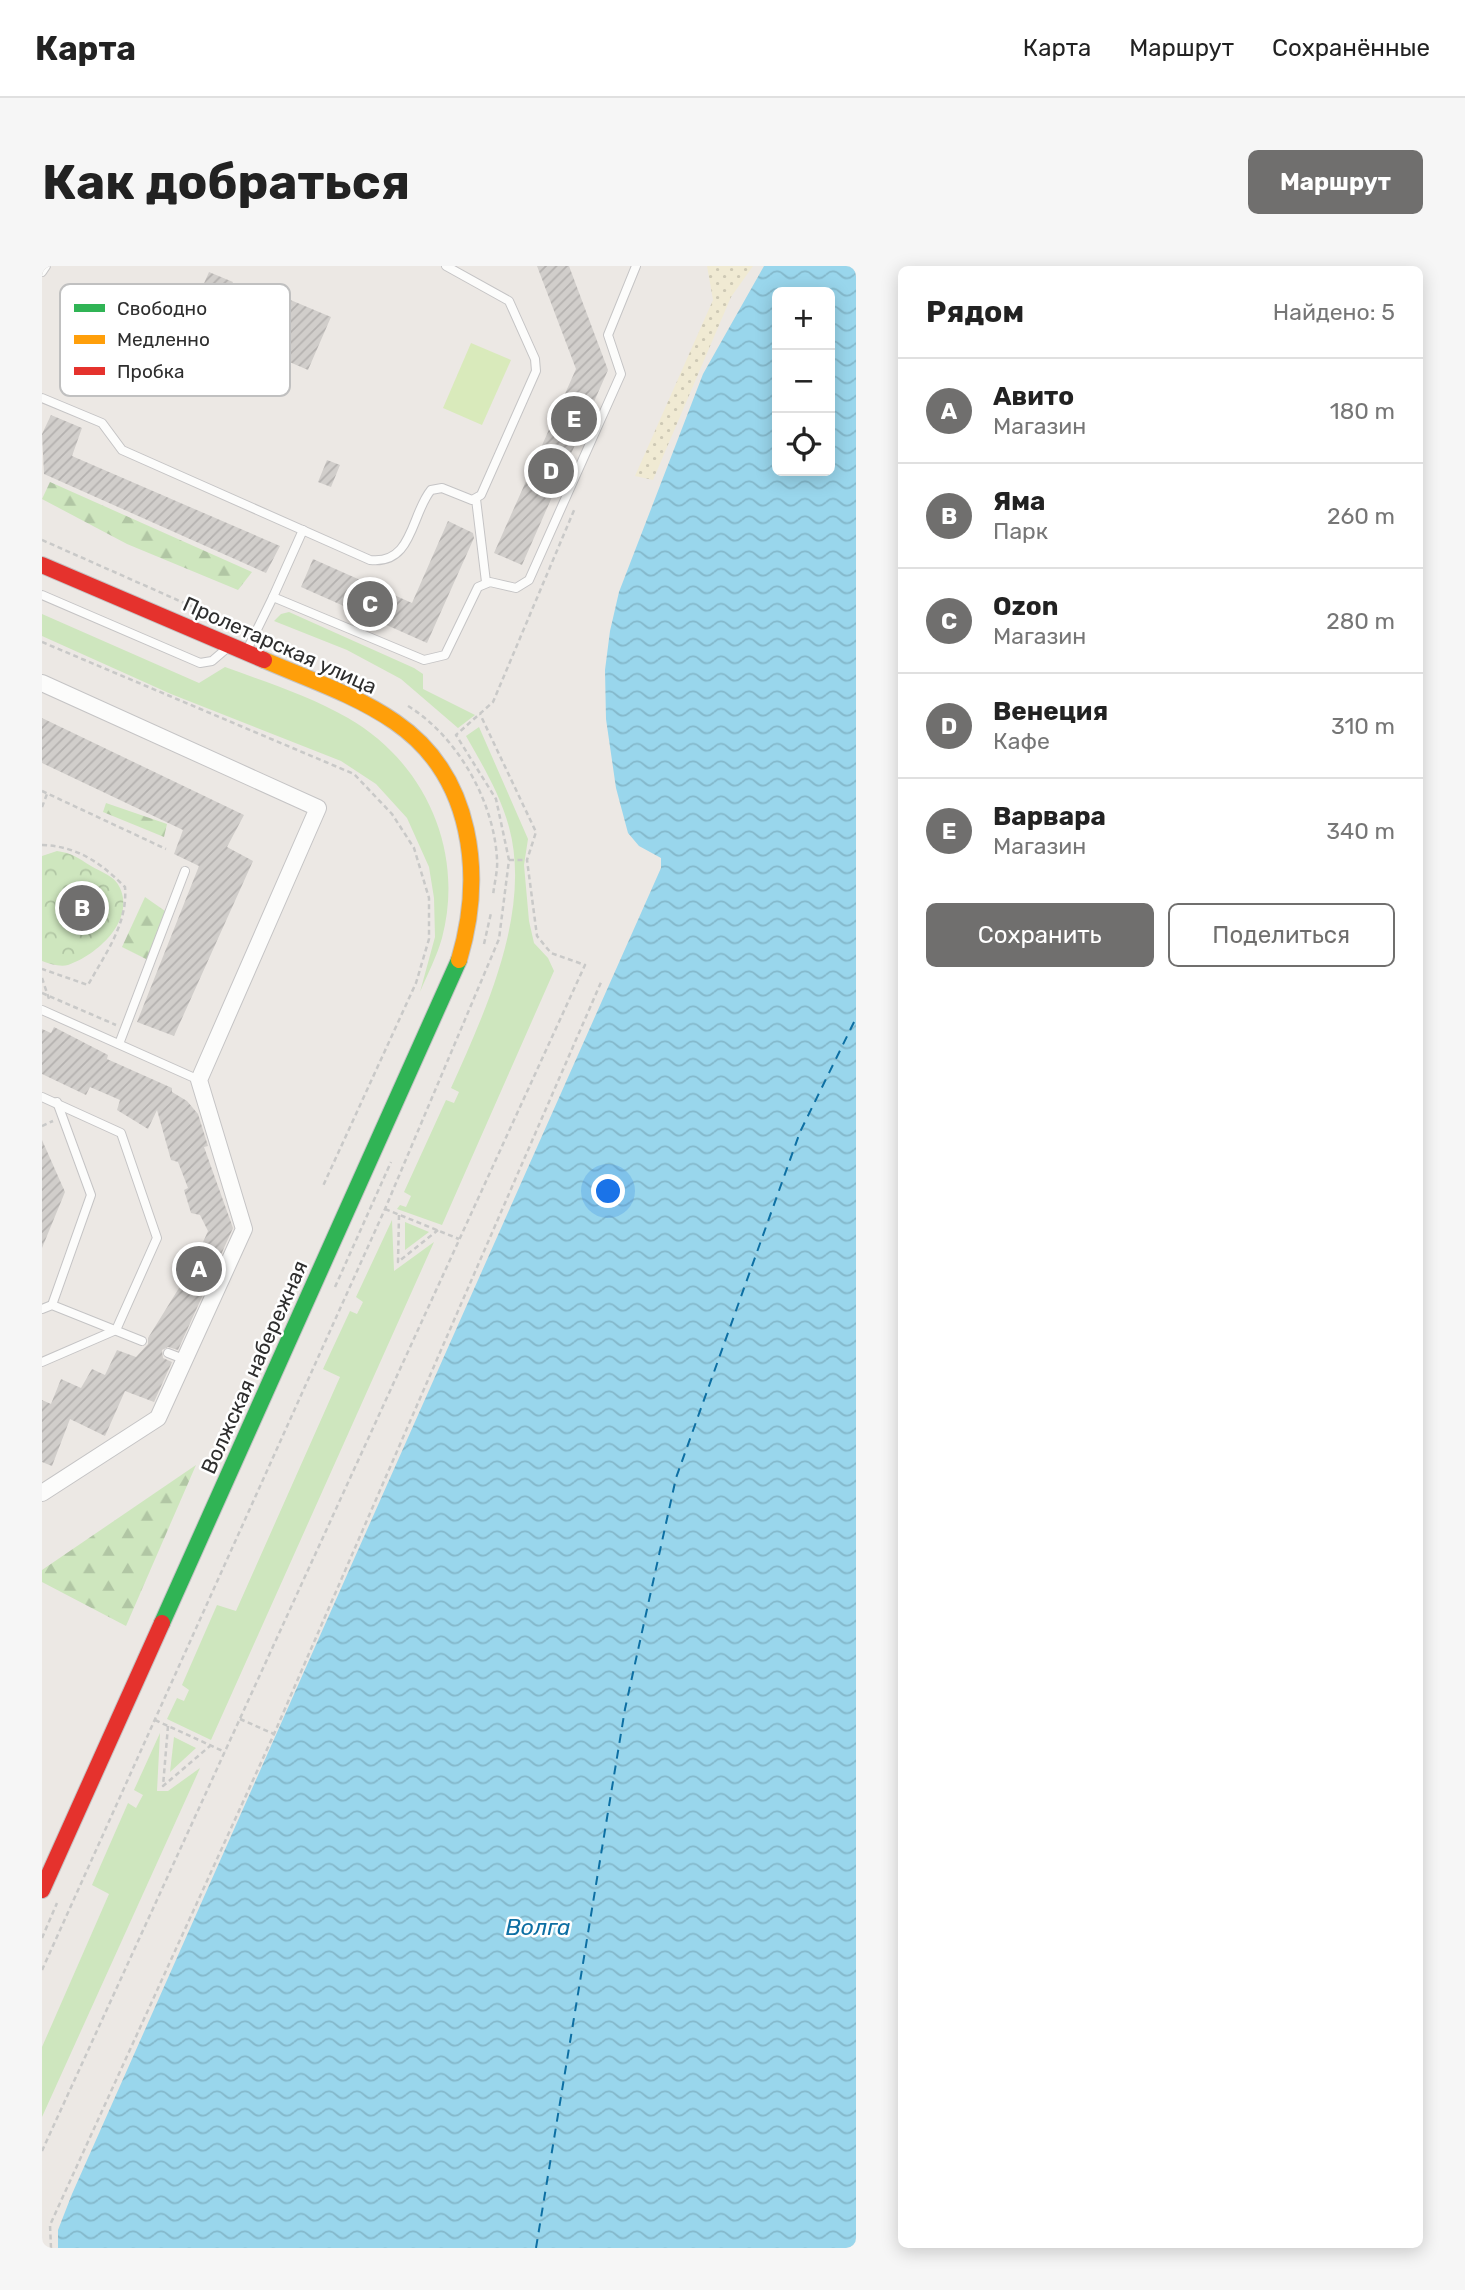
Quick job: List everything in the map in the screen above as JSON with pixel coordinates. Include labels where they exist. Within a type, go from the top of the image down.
[{"type":"street","name":"Пролетарская улица","points":[[42,565],[359,701],[402,727],[430,756],[451,790],[465,822],[471,853]]},
{"type":"street","points":[[42,683],[318,808],[199,1080],[244,1229],[158,1418],[42,1493]]},
{"type":"street","name":"Волжская набережная","points":[[42,1890],[456,968],[469,922],[473,888],[471,853]]},
{"type":"lane","points":[[42,398],[102,423],[122,450],[370,560],[382,560],[403,547],[431,489],[442,488],[467,499],[476,499],[481,495],[534,376],[536,363],[509,301],[446,266]]},
{"type":"lane","points":[[273,597],[430,660],[450,651],[478,587],[486,582],[495,582],[510,589],[521,587],[529,580],[621,374],[608,335],[636,266]]},
{"type":"lane","points":[[476,499],[486,582]]},
{"type":"lane","points":[[246,652],[303,530]]},
{"type":"lane","points":[[42,594],[200,663],[212,661],[230,646]]},
{"type":"lane","points":[[118,1044],[185,871]]},
{"type":"lane","points":[[42,1010],[199,1080]]},
{"type":"lane","points":[[42,1097],[121,1133],[157,1238],[116,1330],[42,1362]]},
{"type":"lane","points":[[42,1309],[52,1304],[91,1195],[57,1102]]},
{"type":"lane","points":[[52,1304],[142,1341]]},
{"type":"lane","points":[[168,1353],[186,1360]]},
{"type":"path","points":[[42,1970],[385,1209],[499,939],[509,860],[496,800],[456,735],[494,702],[578,503]]},
{"type":"path","points":[[42,540],[255,634]]},
{"type":"path","points":[[399,700],[422,715],[463,761],[485,803],[497,859],[489,933],[484,946]]},
{"type":"path","points":[[42,2151],[585,965],[551,953],[537,936],[527,860],[536,832],[480,714]]},
{"type":"path","points":[[42,791],[166,849]]},
{"type":"path","points":[[42,807],[47,794]]},
{"type":"path","points":[[42,845],[72,848],[105,867],[125,887],[127,906],[119,930],[88,985],[42,969]]},
{"type":"path","points":[[509,860],[527,860]]},
{"type":"path","points":[[42,978],[54,1015]]},
{"type":"path","points":[[51,2248],[50,2225],[274,1734],[602,980]]},
{"type":"path","points":[[42,993],[124,1029]]},
{"type":"path","points":[[334,1290],[394,1155]]},
{"type":"path","points":[[385,1209],[459,1239]]},
{"type":"path","points":[[399,1215],[398,1262],[438,1230]]},
{"type":"path","points":[[240,1719],[274,1734]]},
{"type":"path","points":[[155,1720],[225,1752]]},
{"type":"path","points":[[168,1726],[163,1786],[210,1746]]},
{"type":"path","points":[[42,1938],[62,1893]]},
{"type":"green space","points":[[471,343],[511,360],[482,425],[443,408]]},
{"type":"green space","points":[[50,482],[252,572],[238,590],[127,544],[42,499]]},
{"type":"green space","points":[[289,612],[414,668],[423,674],[423,689],[475,715],[458,728],[401,679],[347,650],[274,621],[281,614]]},
{"type":"green space","points":[[42,614],[199,683],[225,667],[303,696],[348,718],[375,737],[398,759],[418,784],[432,812],[443,842],[448,873],[448,905],[442,938],[420,992],[435,937],[434,898],[429,867],[407,818],[376,784],[341,761],[171,694],[42,636]]},
{"type":"green space","points":[[479,727],[528,839],[524,865],[529,921],[534,943],[548,958],[554,971],[442,1225],[397,1209],[400,1205],[406,1207],[411,1196],[404,1192],[446,1100],[454,1103],[459,1092],[451,1088],[478,1027],[501,961],[510,927],[514,893],[515,860],[509,827],[501,803],[466,736]]},
{"type":"green space","points":[[106,803],[167,824],[164,837],[103,812]]},
{"type":"green space","points":[[57,851],[75,856],[111,877],[118,884],[123,900],[118,924],[110,935],[90,953],[65,966],[42,961],[42,856]]},
{"type":"green space","points":[[145,897],[165,911],[148,960],[122,947]]},
{"type":"green space","points":[[392,1220],[394,1271],[434,1242],[211,1740],[167,1719],[177,1698],[184,1701],[189,1690],[182,1685],[217,1605],[236,1611],[340,1377],[323,1369],[350,1311],[357,1314],[363,1302],[356,1297]]},
{"type":"green space","points":[[405,1222],[429,1232],[405,1250]]},
{"type":"green space","points":[[196,1465],[126,1626],[42,1582],[42,1570]]},
{"type":"green space","points":[[160,1733],[157,1791],[168,1791],[200,1768],[42,2117],[42,2047],[109,1894],[92,1885],[128,1803],[136,1808],[143,1795],[134,1790]]},
{"type":"green space","points":[[174,1737],[196,1748],[170,1772]]},
{"type":"sand","points":[[707,266],[753,266],[731,297],[653,480],[635,476],[713,300]]},
{"type":"water","name":"Волга","points":[[764,266],[856,266],[856,2248],[58,2248],[58,2230],[72,2194],[661,868],[661,858],[639,846],[628,833],[616,788],[606,719],[605,670],[619,592],[703,374]]},
{"type":"building","points":[[537,266],[569,266],[608,370],[522,565],[494,553],[576,369]]},
{"type":"building","points":[[209,272],[233,282],[232,284],[204,284]]},
{"type":"building","points":[[290,300],[331,317],[308,370],[290,362]]},
{"type":"building","points":[[51,415],[82,428],[72,456],[280,546],[266,573],[44,474],[42,434]]},
{"type":"building","points":[[327,460],[340,465],[331,487],[318,482]]},
{"type":"building","points":[[448,521],[473,533],[474,538],[427,643],[301,587],[313,559],[412,603]]},
{"type":"building","points":[[42,718],[244,815],[227,847],[253,861],[174,1036],[137,1022],[199,866],[174,854],[183,830],[42,763]]},
{"type":"building","points":[[54,1027],[108,1055],[107,1059],[172,1088],[172,1092],[187,1101],[198,1114],[208,1146],[204,1147],[233,1228],[178,1350],[168,1347],[162,1350],[163,1358],[172,1362],[154,1402],[125,1391],[105,1436],[70,1419],[52,1466],[42,1462],[42,1400],[51,1404],[61,1379],[81,1388],[92,1369],[105,1375],[117,1350],[136,1357],[148,1344],[148,1338],[179,1288],[196,1248],[200,1249],[208,1231],[200,1215],[191,1213],[184,1190],[188,1188],[178,1162],[171,1160],[157,1110],[148,1129],[117,1110],[120,1100],[90,1087],[86,1095],[42,1074],[42,1029],[51,1033]]},
{"type":"building","points":[[42,1140],[65,1192],[42,1248]]},
{"type":"ferry route","points":[[536,2248],[625,1709],[676,1478],[800,1132],[856,1018]]},
{"type":"traffic: fast","points":[[162,1623],[459,960]]},
{"type":"traffic: slow","points":[[264,660],[380,712],[421,744],[442,770],[457,799],[471,862],[467,928],[459,960]]},
{"type":"traffic: jam","points":[[42,565],[264,660]]},
{"type":"traffic: jam","points":[[42,1890],[162,1623]]},
{"type":"place","name":"Варвара","points":[[574,419]]},
{"type":"place","name":"Венеция","points":[[551,471]]},
{"type":"place","name":"Ozon","points":[[370,604]]},
{"type":"place","name":"Яма","points":[[82,908]]},
{"type":"place","name":"Авито","points":[[199,1269]]}]
